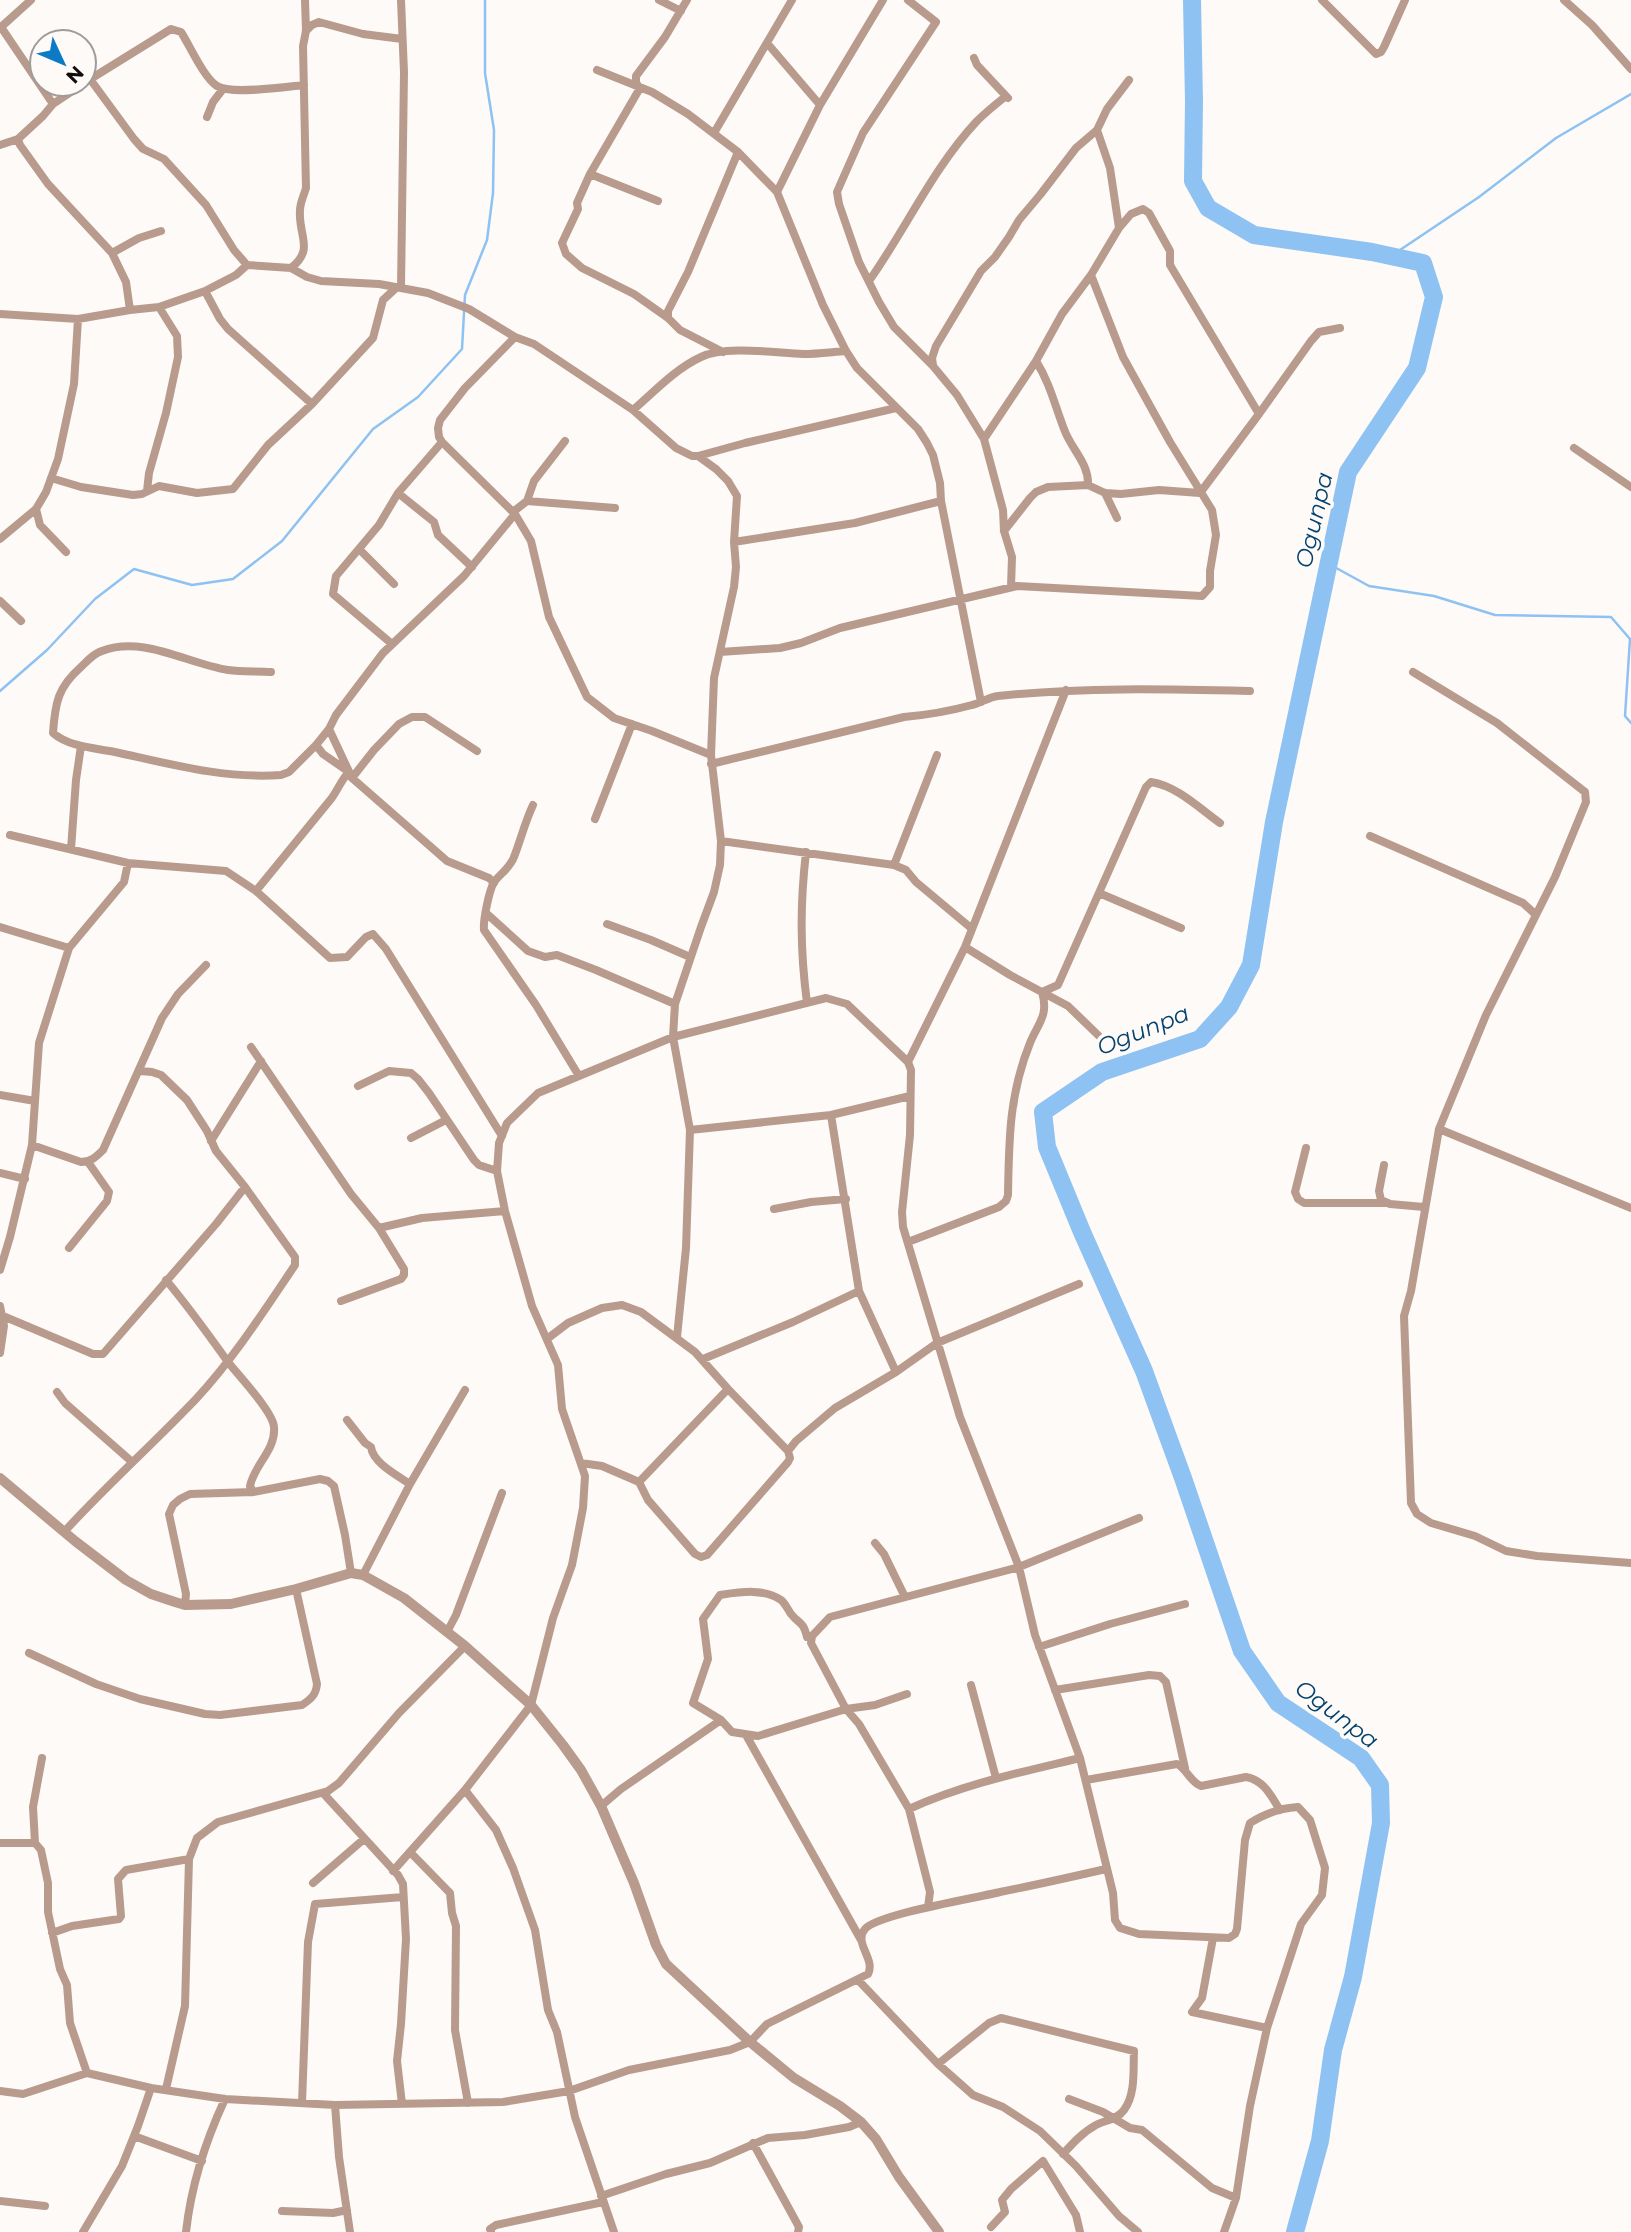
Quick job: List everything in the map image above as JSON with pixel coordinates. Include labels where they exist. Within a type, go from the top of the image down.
[{"type":"street","points":[[31,0],[1,27],[53,104]]},
{"type":"street","points":[[291,268],[303,256],[305,249],[299,208],[306,188],[303,46],[306,31],[305,0]]},
{"type":"street","points":[[399,288],[404,72],[401,0]]},
{"type":"street","points":[[659,0],[681,11]]},
{"type":"street","points":[[640,88],[636,83],[636,76],[687,0]]},
{"type":"street","points":[[714,133],[792,0]]},
{"type":"street","points":[[777,192],[820,105],[883,0]]},
{"type":"street","points":[[908,0],[936,22],[863,133],[837,192],[839,204],[859,262],[894,327],[933,366],[957,395],[984,439],[1012,557],[1011,587]]},
{"type":"street","points":[[1322,0],[1376,54],[1384,47],[1405,0]]},
{"type":"street","points":[[1564,0],[1592,25],[1631,69]]},
{"type":"street","points":[[306,31],[319,23],[402,39]]},
{"type":"street","points":[[98,75],[171,29],[181,32],[210,80],[223,89],[230,91],[304,85]]},
{"type":"street","points":[[767,43],[820,105]]},
{"type":"street","points":[[869,281],[964,136],[978,119],[1007,97],[977,65],[974,58]]},
{"type":"street","points":[[597,70],[652,92],[688,114],[738,152],[777,192],[823,306],[846,351],[857,368],[918,429],[933,455],[981,702]]},
{"type":"street","points":[[933,366],[932,358],[936,346],[981,271],[1076,148],[1097,130],[1107,109],[1129,80]]},
{"type":"street","points":[[640,88],[590,174],[562,243],[563,249],[582,268],[634,294],[680,330],[723,352]]},
{"type":"street","points":[[207,117],[213,102],[223,89]]},
{"type":"street","points":[[98,96],[143,149],[164,159],[206,205],[234,250],[247,265],[291,268],[321,281],[379,284],[428,293],[465,307],[514,337],[534,344],[554,356],[633,410],[676,448],[692,456],[896,408]]},
{"type":"street","points":[[0,145],[18,139],[62,98]]},
{"type":"street","points":[[1097,130],[1110,168],[1119,228]]},
{"type":"street","points":[[18,139],[48,184],[112,253],[126,282],[130,310]]},
{"type":"street","points":[[668,318],[667,311],[688,272],[738,152]]},
{"type":"street","points":[[590,174],[658,201]]},
{"type":"street","points":[[984,439],[1119,228],[1131,214],[1143,209],[1149,213],[1170,251],[1170,265],[1259,414]]},
{"type":"street","points":[[112,253],[139,238],[161,231]]},
{"type":"street","points":[[0,314],[78,319],[159,307],[205,291],[236,275],[247,265]]},
{"type":"street","points":[[720,652],[790,646],[840,628],[1017,586],[1202,596],[1209,591],[1216,536],[1212,510],[1123,357],[1091,275]]},
{"type":"street","points":[[51,478],[97,490],[133,495],[159,486],[197,493],[233,489],[268,445],[312,404],[373,338],[383,300],[399,288]]},
{"type":"street","points":[[205,291],[228,328],[312,404]]},
{"type":"street","points":[[147,491],[149,473],[178,357],[177,336],[159,307]]},
{"type":"street","points":[[0,539],[36,509],[46,492],[58,459],[74,384],[78,319]]},
{"type":"street","points":[[1200,493],[1311,341],[1319,332],[1340,328]]},
{"type":"street","points":[[514,337],[465,388],[440,420],[439,437],[514,513],[531,541],[549,617],[587,696],[614,718],[711,760],[904,717],[927,715],[993,697],[1066,690],[1138,688],[1250,691]]},
{"type":"street","points":[[704,355],[705,344]]},
{"type":"street","points":[[633,410],[685,365],[704,355],[723,352],[805,354],[846,351]]},
{"type":"street","points":[[1036,361],[1051,390],[1065,432],[1088,470],[1088,485]]},
{"type":"street","points":[[271,672],[228,670],[143,648],[120,646],[100,651],[67,680],[58,696],[53,733],[61,740],[81,746],[225,775],[275,775],[289,772],[329,729],[391,643],[472,567],[514,513],[527,501],[534,481],[565,441]]},
{"type":"street","points":[[391,643],[332,591],[336,576],[379,525],[398,493],[442,442]]},
{"type":"street","points":[[1574,448],[1631,487]]},
{"type":"street","points":[[677,1337],[686,1248],[691,1130],[673,1037],[675,1004],[715,892],[721,841],[711,760],[714,678],[736,567],[734,542],[737,496],[728,481],[698,456]]},
{"type":"street","points":[[1004,531],[1036,492],[1062,485],[1088,485],[1105,493],[1121,494],[1159,490],[1200,493]]},
{"type":"street","points":[[398,493],[434,522],[438,535],[472,567]]},
{"type":"street","points":[[1105,493],[1117,518]]},
{"type":"street","points":[[527,501],[615,509]]},
{"type":"street","points":[[734,542],[855,523],[941,501]]},
{"type":"street","points":[[36,509],[40,525],[66,552]]},
{"type":"street","points":[[360,550],[394,584]]},
{"type":"street","points":[[0,601],[22,621]]},
{"type":"street","points":[[1413,672],[1497,723],[1585,792],[1586,802],[1555,877],[1486,1015],[1439,1129],[1411,1291],[1404,1316],[1411,1503],[1417,1514],[1431,1523],[1475,1536],[1506,1551],[1631,1563]]},
{"type":"street","points":[[908,1062],[965,947],[1066,690]]},
{"type":"street","points":[[256,891],[331,799],[340,787],[342,779],[351,775],[399,724],[412,717],[425,717],[477,751]]},
{"type":"street","points":[[595,818],[632,724]]},
{"type":"street","points":[[329,729],[351,775]]},
{"type":"street","points":[[316,745],[447,861],[494,883]]},
{"type":"street","points":[[71,849],[81,746]]},
{"type":"street","points":[[894,866],[937,755]]},
{"type":"street","points":[[1042,992],[1058,985],[1146,787],[1151,782],[1177,791],[1220,823]]},
{"type":"street","points":[[533,805],[514,857],[506,872],[494,883],[483,922],[487,936],[536,1005],[579,1076]]},
{"type":"street","points":[[10,835],[128,863],[226,871],[256,891],[330,957],[347,957],[366,937],[373,934],[386,950],[502,1136]]},
{"type":"street","points":[[1370,836],[1523,903],[1536,915]]},
{"type":"street","points":[[721,841],[806,852],[906,870],[916,882],[971,928]]},
{"type":"street","points":[[806,852],[801,910],[801,958],[807,1003]]},
{"type":"street","points":[[0,1270],[32,1146],[39,1043],[69,948],[124,882],[128,863]]},
{"type":"street","points":[[1099,893],[1181,928]]},
{"type":"street","points":[[485,913],[528,951],[545,957],[556,956],[596,970],[675,1004]]},
{"type":"street","points":[[607,924],[690,957]]},
{"type":"street","points":[[0,927],[69,948]]},
{"type":"street","points":[[965,947],[1068,1006],[1100,1037]]},
{"type":"street","points":[[32,1146],[80,1162],[88,1162],[103,1150],[162,1018],[178,994],[206,965]]},
{"type":"street","points":[[908,1242],[999,1207],[1006,1201],[1009,1124],[1017,1078],[1045,1009],[1042,992]]},
{"type":"street","points":[[393,1871],[465,1790],[531,1705],[553,1618],[572,1565],[583,1508],[585,1476],[562,1409],[558,1365],[532,1306],[505,1212],[497,1171],[499,1143],[507,1124],[538,1093],[673,1037],[826,998],[847,1004],[908,1062],[912,1078],[903,1227],[960,1417],[1018,1567],[1039,1647],[1080,1758],[1113,1893],[1115,1920],[1120,1928],[1139,1934],[1213,1938],[1229,1938],[1235,1934],[1245,1840],[1250,1823],[1263,1815],[1297,1807],[1303,1811],[1310,1821],[1325,1868],[1322,1895],[1301,1924],[1268,2028],[1250,2106],[1236,2198],[1224,2232]]},
{"type":"street","points":[[251,1047],[351,1194],[379,1228],[404,1269],[401,1279],[341,1301]]},
{"type":"street","points":[[211,1141],[261,1061]]},
{"type":"street","points":[[64,1532],[131,1461],[197,1398],[228,1361],[295,1265],[295,1256],[216,1151],[187,1100],[161,1075],[140,1071]]},
{"type":"street","points":[[358,1086],[389,1071],[411,1073],[418,1079],[474,1160],[479,1165],[497,1171]]},
{"type":"street","points":[[0,1095],[35,1101]]},
{"type":"street","points":[[691,1130],[831,1115],[910,1096]]},
{"type":"street","points":[[831,1115],[859,1291],[896,1372]]},
{"type":"street","points":[[411,1138],[446,1120]]},
{"type":"street","points":[[1439,1129],[1631,1208]]},
{"type":"street","points":[[1306,1148],[1295,1192],[1298,1199],[1304,1203],[1385,1203],[1424,1207]]},
{"type":"street","points":[[69,1248],[107,1201],[109,1192],[88,1162]]},
{"type":"street","points":[[1384,1166],[1378,1195],[1385,1203]]},
{"type":"street","points":[[0,1173],[25,1179]]},
{"type":"street","points":[[3,1316],[93,1354],[103,1354],[245,1187]]},
{"type":"street","points":[[774,1209],[846,1199]]},
{"type":"street","points":[[379,1228],[422,1218],[505,1212]]},
{"type":"street","points":[[0,1233],[10,1237]]},
{"type":"street","points":[[166,1280],[196,1315],[270,1414],[275,1425],[274,1441],[252,1478],[250,1486],[253,1492]]},
{"type":"street","points":[[788,1451],[835,1408],[896,1372],[937,1343],[1079,1284]]},
{"type":"street","points":[[703,1359],[859,1291]]},
{"type":"street","points":[[547,1339],[568,1323],[602,1308],[622,1305],[641,1312],[703,1359],[788,1451],[790,1458],[707,1555],[701,1556],[695,1554],[648,1500],[639,1482],[602,1466],[581,1463]]},
{"type":"street","points":[[0,1306],[3,1316],[0,1352]]},
{"type":"street","points":[[639,1482],[728,1389]]},
{"type":"street","points":[[363,1575],[410,1484],[466,1390]]},
{"type":"street","points":[[57,1392],[65,1403],[131,1461]]},
{"type":"street","points":[[347,1420],[371,1447],[371,1452],[380,1462],[410,1484]]},
{"type":"street","points":[[0,1479],[126,1580],[151,1594],[185,1605],[231,1604],[296,1590],[351,1573],[363,1575],[404,1598],[465,1646],[531,1705],[581,1770],[601,1806],[666,1965],[750,2042],[794,2078],[861,2122],[939,2232]]},
{"type":"street","points":[[185,1605],[186,1594],[169,1514],[180,1499],[190,1494],[253,1492],[320,1479],[328,1481],[334,1486],[351,1573]]},
{"type":"street","points":[[447,1632],[456,1615],[502,1493]]},
{"type":"street","points":[[928,1907],[930,1892],[909,1809],[859,1724],[846,1709],[811,1643],[812,1636],[830,1617],[1018,1567],[1139,1518]]},
{"type":"street","points":[[875,1543],[884,1554],[905,1597]]},
{"type":"street","points":[[29,1653],[96,1684],[140,1699],[205,1714],[220,1715],[302,1705],[316,1692],[317,1684],[296,1590]]},
{"type":"street","points":[[812,1636],[807,1637],[804,1626],[794,1618],[782,1601],[763,1592],[720,1595],[703,1619],[708,1659],[693,1703],[721,1720],[732,1732],[758,1737],[846,1709],[875,1706],[907,1694]]},
{"type":"street","points":[[1039,1647],[1185,1604]]},
{"type":"street","points":[[166,2089],[185,2006],[190,1859],[197,1838],[218,1822],[328,1791],[346,1776],[399,1713],[465,1646]]},
{"type":"street","points":[[1055,1690],[1149,1675],[1160,1676],[1166,1682],[1185,1768],[1196,1784],[1201,1786],[1253,1778],[1270,1793],[1280,1811]]},
{"type":"street","points":[[971,1685],[996,1778]]},
{"type":"street","points":[[601,1806],[621,1789],[721,1720]]},
{"type":"street","points":[[0,2091],[23,2094],[87,2073],[150,2088],[225,2099],[335,2105],[503,2102],[569,2091],[629,2070],[730,2050],[750,2042],[766,2024],[858,1980],[871,1969],[861,1941],[746,1735]]},
{"type":"street","points":[[42,1758],[33,1807],[35,1843],[41,1850],[48,1883],[48,1912],[60,1969],[67,1985],[70,2023],[87,2073]]},
{"type":"street","points":[[909,1809],[996,1778],[1080,1758]]},
{"type":"street","points":[[1086,1780],[1177,1764],[1185,1768]]},
{"type":"street","points":[[465,1790],[496,1830],[535,1930],[548,2010],[556,2032],[575,2117],[614,2232]]},
{"type":"street","points":[[323,1793],[403,1884],[406,1939],[397,2061],[402,2105]]},
{"type":"street","points":[[313,1883],[365,1839]]},
{"type":"street","points":[[0,1843],[35,1843]]},
{"type":"street","points":[[410,1852],[450,1893],[456,1926],[455,2030],[468,2103]]},
{"type":"street","points":[[52,1933],[72,1926],[119,1919],[118,1880],[126,1870],[190,1859]]},
{"type":"street","points":[[861,1941],[866,1927],[928,1907],[1107,1869]]},
{"type":"street","points":[[302,2103],[308,1941],[315,1904],[403,1897]]},
{"type":"street","points":[[1213,1938],[1202,1997],[1192,2012],[1268,2028]]},
{"type":"street","points":[[858,1980],[938,2064],[973,2095],[1003,2107],[1040,2131],[1119,2216],[1138,2232]]},
{"type":"street","points":[[938,2064],[989,2023],[1001,2018],[1134,2051],[1132,2088],[1125,2109],[1115,2118],[1088,2131],[1063,2154]]},
{"type":"street","points":[[83,2232],[122,2166],[150,2088]]},
{"type":"street","points":[[186,2232],[202,2161],[213,2125],[225,2099]]},
{"type":"street","points":[[1069,2099],[1115,2118],[1130,2128],[1142,2130],[1212,2188],[1236,2198]]},
{"type":"street","points":[[335,2105],[339,2157],[350,2232]]},
{"type":"street","points":[[491,2232],[496,2225],[602,2199],[666,2175],[710,2163],[768,2138],[805,2135],[849,2127],[861,2122]]},
{"type":"street","points":[[134,2136],[202,2161]]},
{"type":"street","points":[[753,2143],[799,2227],[797,2232]]},
{"type":"street","points":[[991,2227],[1005,2212],[1002,2200],[1043,2161],[1076,2215],[1080,2232]]},
{"type":"street","points":[[0,2201],[45,2206]]},
{"type":"street","points":[[282,2211],[333,2213],[347,2210]]},
{"type":"waterway","points":[[0,691],[47,650],[95,599],[134,569],[192,585],[233,579],[282,541],[373,429],[418,397],[462,349],[465,295],[487,240],[493,193],[494,130],[485,73],[485,0]]},
{"type":"waterway","name":"Ogunpa","points":[[1192,0],[1193,181],[1208,208],[1254,235],[1372,252],[1423,263],[1434,297],[1417,368],[1348,472],[1274,822],[1251,965],[1229,1007],[1200,1039],[1102,1072],[1043,1112],[1047,1147],[1144,1371],[1242,1651],[1278,1703],[1361,1758],[1380,1785],[1381,1823],[1353,1977],[1333,2050],[1320,2141],[1295,2232]]},
{"type":"waterway","points":[[1391,256],[1479,197],[1556,138],[1631,94]]},
{"type":"waterway","points":[[1329,564],[1369,586],[1434,596],[1495,615],[1611,617],[1630,639],[1625,716],[1631,723]]}]
